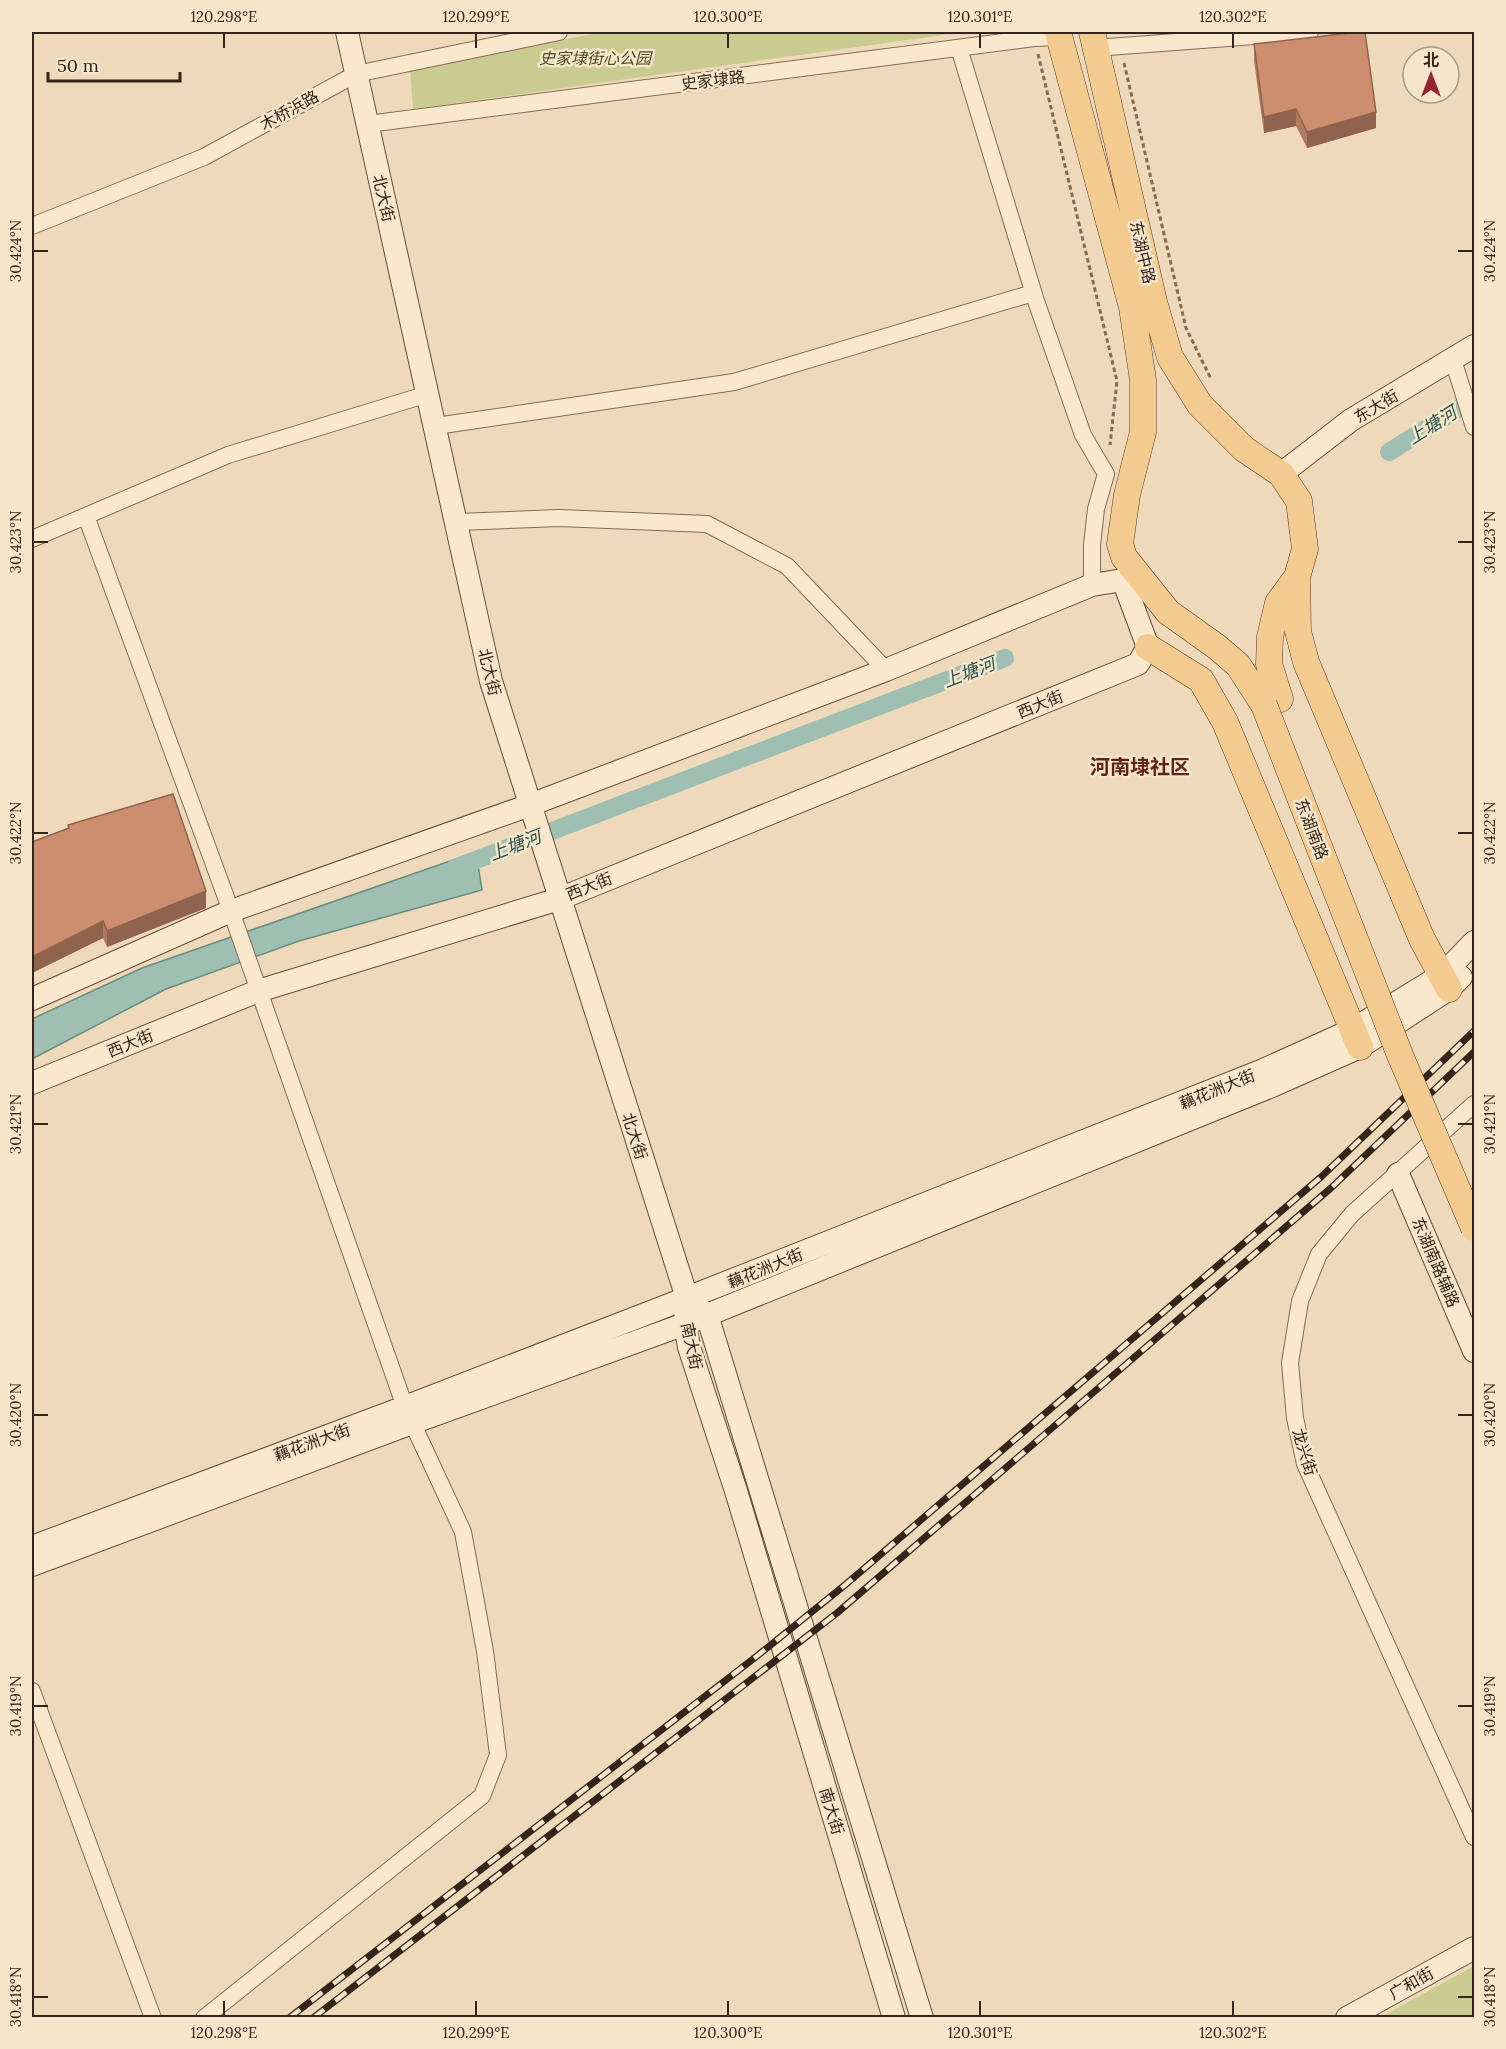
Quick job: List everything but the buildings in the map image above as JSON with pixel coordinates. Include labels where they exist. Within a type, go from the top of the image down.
[{"type":"main road","name":"北大街","points":[[347,32],[491,681],[687,1298]]},
{"type":"main road","name":"东湖中路","points":[[1050,36],[1132,307],[1143,381],[1143,432],[1136,466]]},
{"type":"main road","name":"东湖中路","points":[[1102,42],[1154,303],[1170,357],[1200,405],[1244,449],[1281,474]]},
{"type":"main road","name":"东大街","points":[[1281,474],[1351,420],[1474,346]]},
{"type":"main road","name":"东湖南路","points":[[1136,466],[1127,495],[1120,544],[1129,575],[1168,612],[1217,646],[1272,702],[1474,1190]]},
{"type":"main road","points":[[1281,474],[1299,501],[1305,549],[1297,577],[1298,631],[1306,662],[1422,939],[1445,982]]},
{"type":"main road","points":[[32,999],[231,911],[530,805],[886,670],[1092,585],[1129,575],[1143,655],[1202,680],[1225,722],[1356,1038]]},
{"type":"main road","name":"东湖南路","points":[[1297,577],[1278,603],[1270,637],[1269,664],[1272,702],[1400,1054],[1474,1228]]},
{"type":"main road","name":"西大街","points":[[32,1083],[258,991],[559,898],[1143,655]]},
{"type":"main road","name":"藕花洲大街","points":[[1445,982],[1474,942]]},
{"type":"main road","name":"藕花洲大街","points":[[32,1547],[409,1415],[685,1324],[1272,1086],[1356,1038],[1474,963]]},
{"type":"main road","name":"藕花洲大街","points":[[32,1565],[409,1415],[687,1298],[1261,1071],[1356,1038]]},
{"type":"main road","name":"东湖南路辅路","points":[[1398,1174],[1474,1351]]},
{"type":"main road","name":"南大街","points":[[687,1298],[707,1315],[922,2018]]},
{"type":"main road","name":"南大街","points":[[687,1298],[685,1324],[690,1347],[736,1491],[894,2018]]},
{"type":"main road","name":"广和街","points":[[1347,2018],[1474,1948]]},
{"type":"street","name":"木桥浜路","points":[[32,226],[204,157],[356,74],[559,32]]},
{"type":"street","points":[[1102,42],[1310,32]]},
{"type":"street","name":"史家埭路","points":[[368,124],[1050,36]]},
{"type":"street","points":[[959,48],[1033,293],[1083,435],[1106,474],[1096,508],[1092,545],[1092,585]]},
{"type":"street","points":[[436,426],[734,382],[1033,293]]},
{"type":"street","points":[[1453,360],[1474,427]]},
{"type":"street","points":[[32,539],[228,455],[428,394]]},
{"type":"street","points":[[86,516],[231,911],[409,1415],[463,1532],[485,1651],[498,1755],[482,1796],[204,2018]]},
{"type":"street","points":[[457,522],[559,518],[707,524],[787,566],[886,670]]},
{"type":"street","name":"龙兴街","points":[[1474,1104],[1352,1214],[1319,1254],[1300,1301],[1290,1363],[1295,1418],[1305,1464],[1474,1838]]},
{"type":"street","points":[[32,1691],[153,2018]]},
{"type":"path","points":[[1050,36],[1117,381],[1106,474]]},
{"type":"path","points":[[1102,42],[1186,328],[1215,388]]},
{"type":"green space","name":"史家埭街心公园","points":[[603,32],[965,32],[413,109],[410,69]]},
{"type":"green space","points":[[1474,1966],[1474,2017],[1381,2017]]},
{"type":"shaded area","points":[[476,852],[482,890],[299,941],[166,989],[32,1059],[32,1019],[142,968]]},
{"type":"waterway","name":"上塘河","points":[[1389,452],[1474,399]]},
{"type":"waterway","name":"上塘河","points":[[455,868],[1005,658]]},
{"type":"railway","points":[[289,2018],[757,1656],[845,1585],[1321,1177],[1474,1031]]},
{"type":"railway","points":[[313,2018],[837,1613],[1331,1188],[1474,1052]]},
{"type":"district","name":"河南埭社区","points":[[1140,766]]}]
